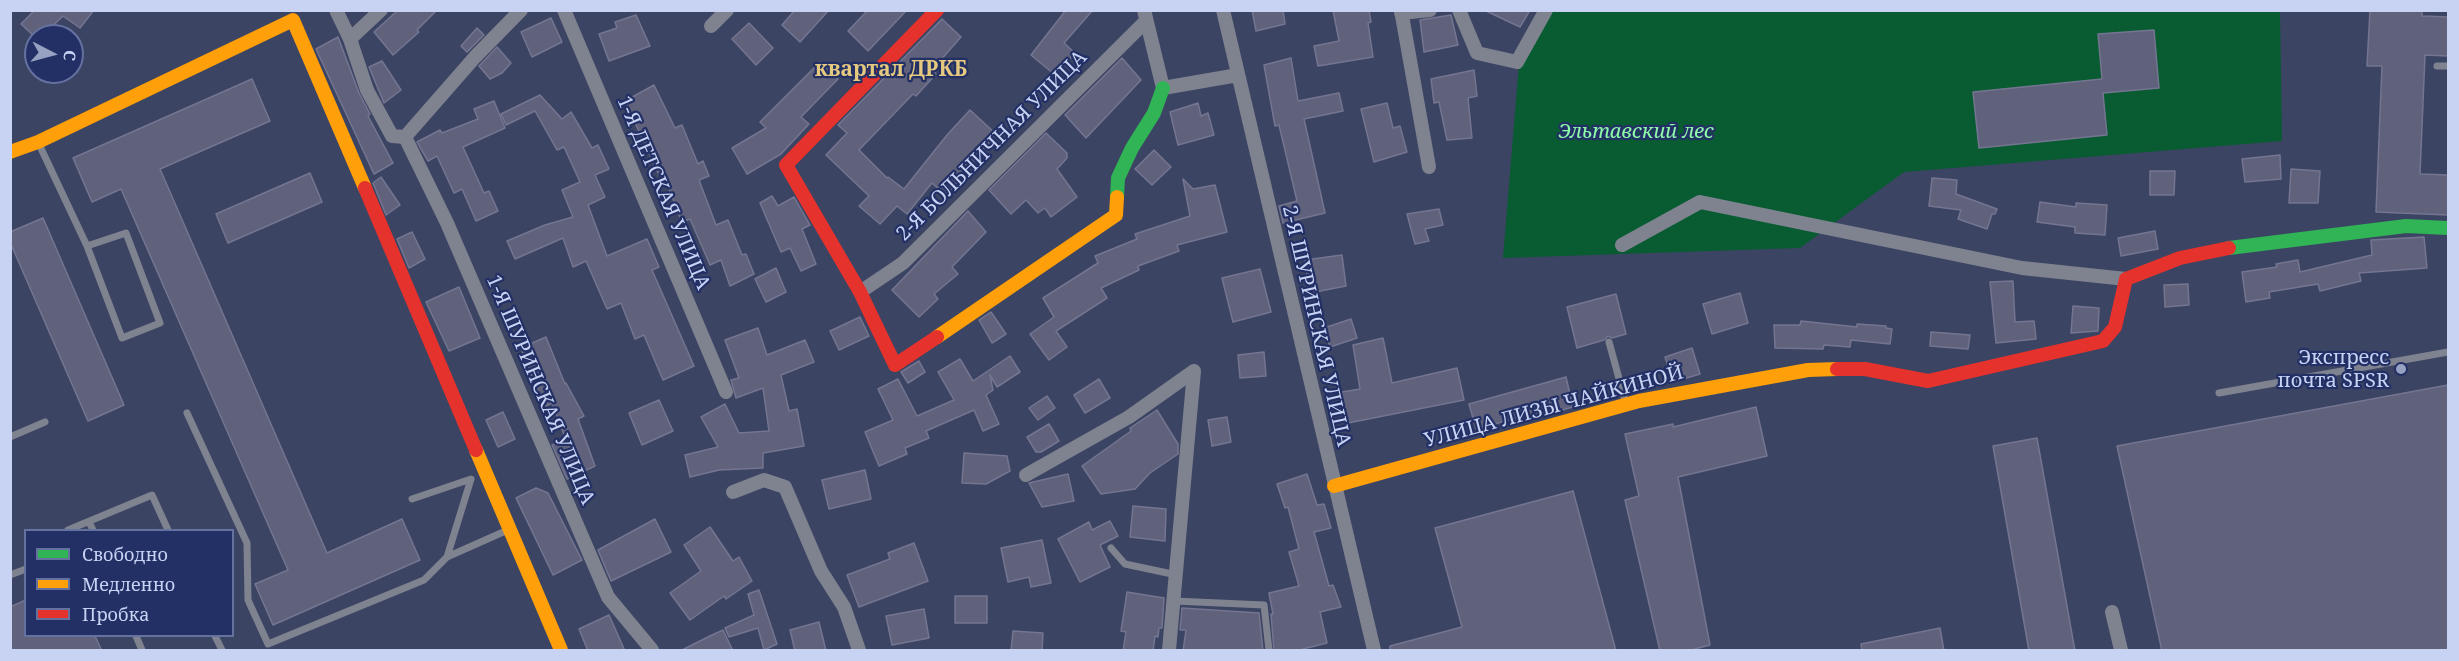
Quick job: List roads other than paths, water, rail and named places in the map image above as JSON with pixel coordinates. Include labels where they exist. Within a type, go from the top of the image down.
[{"type":"street","name":"1-Я ШУРИНСКАЯ УЛИЦА","points":[[336,10],[350,39],[368,90],[398,136],[447,223],[608,597],[652,651]]},
{"type":"street","points":[[350,39],[381,10]]},
{"type":"street","points":[[398,136],[522,10]]},
{"type":"street","name":"1-Я ДЕТСКАЯ УЛИЦА","points":[[564,10],[726,392]]},
{"type":"street","points":[[711,26],[727,10]]},
{"type":"street","points":[[937,10],[786,165],[860,292],[895,365],[1116,215],[1118,178],[1132,148],[1154,113],[1163,88],[1145,16]]},
{"type":"street","name":"2-Я ШУРИНСКАЯ УЛИЦА","points":[[1223,10],[1374,651]]},
{"type":"street","points":[[1429,167],[1401,12],[1430,10]]},
{"type":"street","points":[[1459,10],[1477,53],[1516,62],[1546,10]]},
{"type":"street","name":"2-Я БОЛЬНИЧНАЯ УЛИЦА","points":[[860,292],[903,263],[1145,16]]},
{"type":"street","points":[[10,152],[38,142],[293,20],[561,651]]},
{"type":"street","points":[[1163,88],[1238,75]]},
{"type":"street","points":[[1622,245],[1700,202],[2022,268],[2126,279],[2180,258],[2242,245],[2406,226],[2448,228]]},
{"type":"street","name":"УЛИЦА ЛИЗЫ ЧАЙКИНОЙ","points":[[1334,486],[1626,404],[1808,370],[1865,369],[1928,381],[2103,341],[2115,327],[2126,279]]},
{"type":"street","points":[[1026,475],[1129,417],[1194,371],[1169,651]]},
{"type":"street","points":[[733,492],[764,480],[785,487],[821,571],[844,607],[859,651]]},
{"type":"street","points":[[2112,612],[2121,651]]},
{"type":"lane","points":[[2437,66],[2448,66]]},
{"type":"lane","points":[[38,142],[87,246],[122,338],[160,323],[126,233],[87,246]]},
{"type":"lane","points":[[1609,342],[1626,404]]},
{"type":"lane","points":[[2219,393],[2448,352]]},
{"type":"lane","points":[[187,413],[247,543],[248,600],[268,644],[424,580],[447,557],[511,529]]},
{"type":"lane","points":[[10,437],[45,422]]},
{"type":"lane","points":[[412,499],[471,479],[447,557]]},
{"type":"lane","points":[[73,529],[152,495],[167,529]]},
{"type":"lane","points":[[89,522],[92,529]]},
{"type":"lane","points":[[1111,548],[1125,564],[1177,575]]},
{"type":"lane","points":[[1174,601],[1264,605],[1269,651]]},
{"type":"lane","points":[[136,637],[142,651]]},
{"type":"lane","points":[[215,637],[222,651]]},
{"type":"place","name":"Экспресс почта SPSR","points":[[2401,369]]},
{"type":"district","name":"квартал ДРКБ","points":[[891,70]]},
{"type":"park label","name":"Эльтавский лес","points":[[1636,132]]}]
